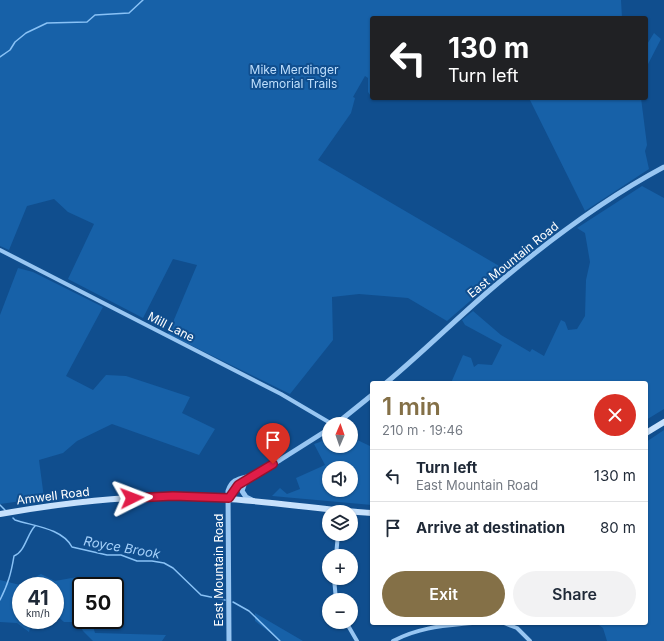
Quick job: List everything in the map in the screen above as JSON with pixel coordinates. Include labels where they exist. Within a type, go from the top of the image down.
[{"type":"main road","points":[[648,432],[664,422]]},
{"type":"main road","name":"Amwell Road","points":[[0,514],[135,498],[185,496],[229,498],[322,509]]},
{"type":"main road","name":"Amwell Road","points":[[358,512],[370,512]]},
{"type":"street","name":"East Mountain Road","points":[[388,381],[490,289],[539,250],[604,204],[664,167]]},
{"type":"street","name":"Mill Lane","points":[[0,250],[281,394],[322,418]]},
{"type":"street","points":[[345,417],[370,397]]},
{"type":"street","name":"East Mountain Road","points":[[229,641],[228,491],[231,483],[237,479],[250,476],[280,460],[322,433]]},
{"type":"street","name":"East Mountain Road","points":[[229,498],[238,485],[250,476]]},
{"type":"street","points":[[245,481],[242,488],[243,494],[254,501]]},
{"type":"street","points":[[393,641],[412,631],[423,628],[452,625]]},
{"type":"street","points":[[509,625],[517,628],[530,641]]},
{"type":"street","points":[[350,629],[356,641]]},
{"type":"green space","name":"Mike Merdinger Memorial Trails","points":[[0,0],[621,0],[622,16],[370,16],[370,95],[368,92],[368,78],[365,76],[353,97],[355,98],[351,113],[318,160],[506,270],[447,321],[408,298],[359,294],[332,297],[333,340],[290,394],[168,334],[197,265],[173,259],[143,318],[68,279],[94,224],[68,212],[54,199],[27,206],[9,250],[0,246]]},
{"type":"green space","points":[[654,33],[661,39],[648,64],[648,43]]},
{"type":"green space","points":[[530,100],[641,100],[647,145],[645,151],[649,169],[585,211]]},
{"type":"green space","points":[[642,186],[664,198],[664,409],[648,419],[648,381],[452,381],[463,355],[471,358],[474,367],[478,364],[492,365],[502,345],[465,325],[462,320],[473,311],[501,335],[530,352],[532,349],[544,356],[561,320],[565,322],[568,330],[577,329],[585,316],[586,280],[590,262],[585,233],[577,228]]},
{"type":"green space","points":[[18,268],[33,272],[103,307],[66,376],[93,390],[106,375],[126,376],[190,397],[182,413],[215,429],[199,455],[112,424],[77,441],[63,453],[39,460],[44,498],[0,504],[0,315]]},
{"type":"green space","points":[[664,430],[664,641],[607,641],[603,628],[599,625],[648,625],[648,441]]},
{"type":"green space","points":[[322,440],[322,453],[358,453],[358,440],[370,446],[370,505],[272,496],[280,488],[287,494],[300,489],[296,478],[322,466],[322,497],[358,497],[358,461],[323,461],[314,444]]},
{"type":"green space","points":[[41,574],[47,577],[35,577]]},
{"type":"green space","points":[[72,578],[72,622],[64,622],[64,579]]},
{"type":"green space","points":[[0,580],[12,583],[12,623],[0,622]]},
{"type":"green space","points":[[255,613],[303,641],[281,641],[255,621]]},
{"type":"green space","points":[[82,629],[94,629],[95,633],[166,635],[162,641],[93,641]]},
{"type":"waterway","points":[[0,57],[10,50],[15,42],[26,33],[47,23],[87,22],[95,15],[129,13],[143,0]]},
{"type":"waterway","name":"Royce Brook","points":[[0,505],[5,510]]},
{"type":"waterway","name":"Royce Brook","points":[[13,518],[15,520],[54,532],[61,536],[72,547],[107,555],[121,555],[137,561],[164,563],[173,568],[201,595],[225,600]]},
{"type":"waterway","points":[[0,600],[9,579],[14,556],[21,551],[35,526]]},
{"type":"waterway","name":"Royce Brook","points":[[233,602],[249,611],[280,641]]},
{"type":"route","points":[[132,498],[173,496],[229,498],[238,485],[250,476],[273,464]]}]
